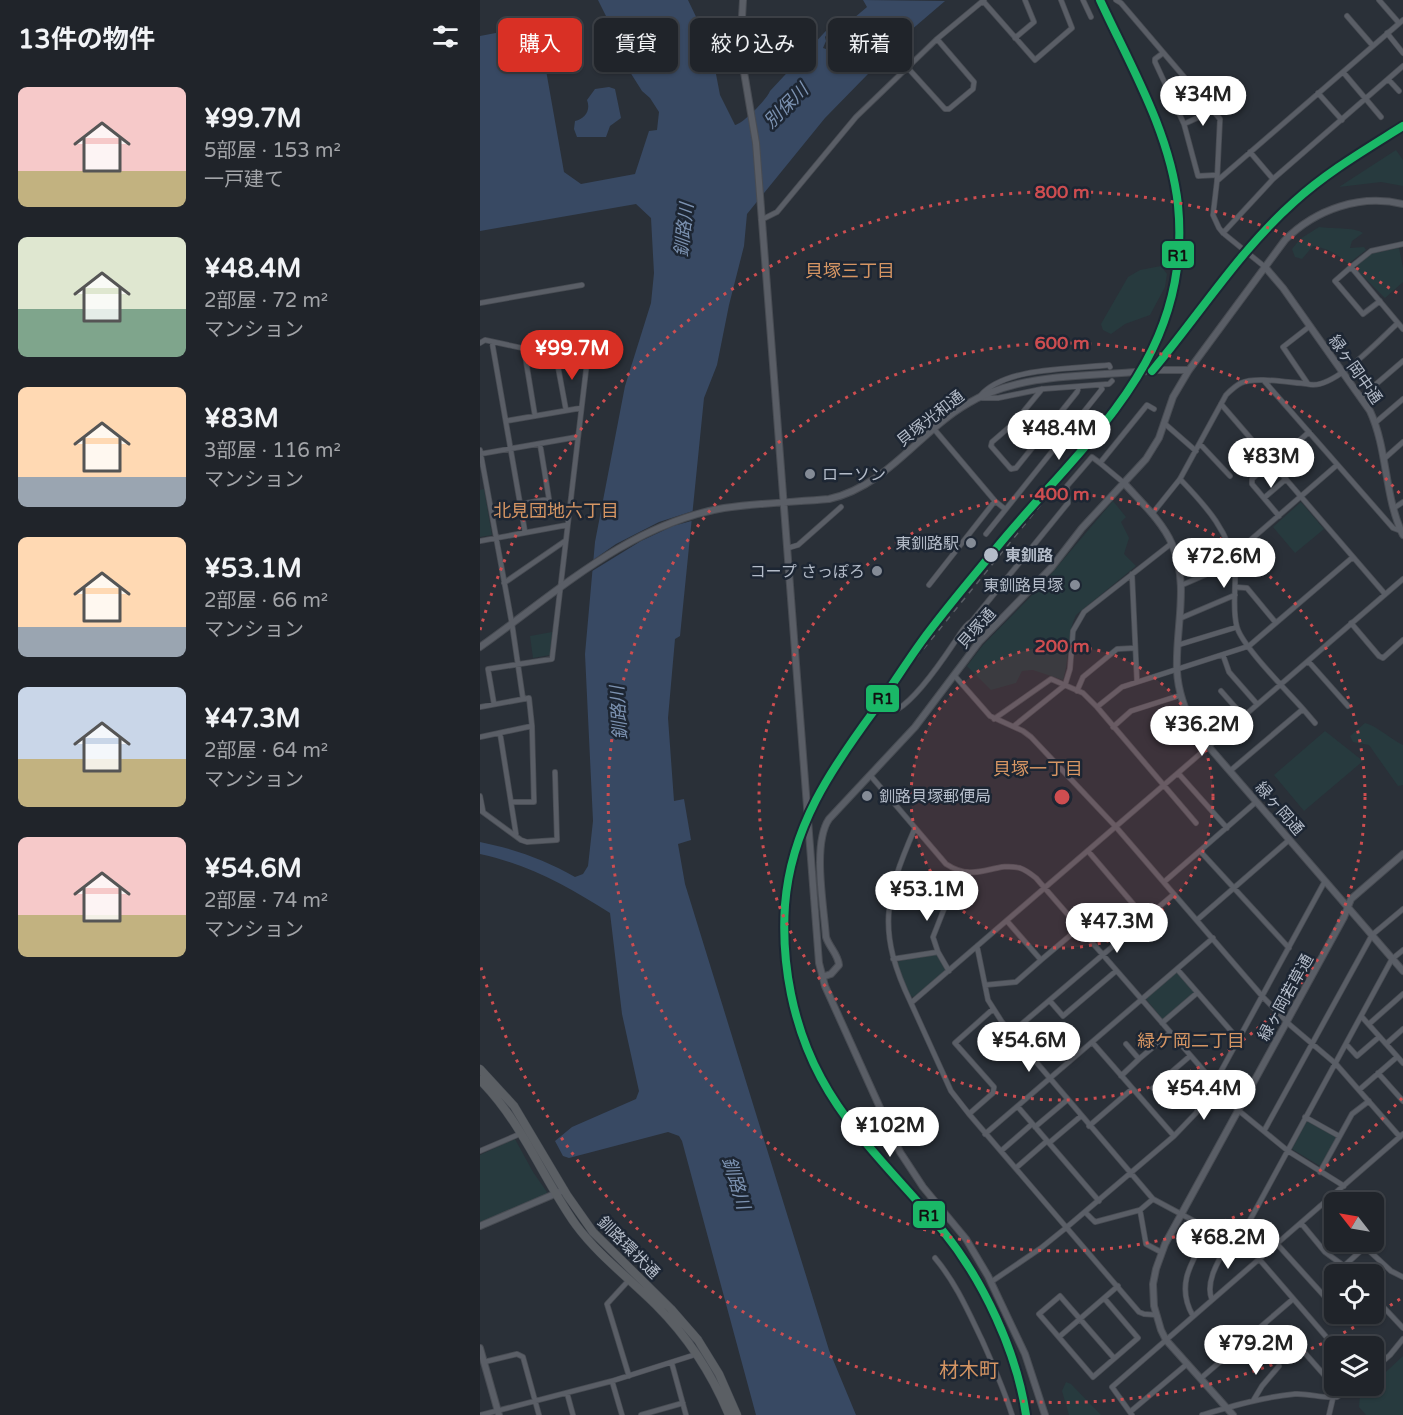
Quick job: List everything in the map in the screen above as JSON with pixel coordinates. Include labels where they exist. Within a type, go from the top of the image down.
[{"type":"highway","name":"釧路環状通","points":[[480,1069],[514,1106],[586,1238],[701,1352],[719,1374],[737,1415]]},
{"type":"highway","name":"釧路環状通","points":[[480,1080],[526,1131]]},
{"type":"highway","name":"釧路環状通","points":[[560,1192],[593,1232],[672,1309],[701,1352],[729,1415]]},
{"type":"street","points":[[743,0],[741,36],[743,66],[751,105],[761,220],[819,963],[822,977],[900,1152],[923,1187],[980,1259],[1024,1354],[1045,1415]]},
{"type":"street","points":[[912,62],[983,0],[1035,60],[1072,28],[1061,0]]},
{"type":"street","points":[[1015,38],[1034,22],[1025,0]]},
{"type":"street","points":[[1083,0],[1091,17]]},
{"type":"street","points":[[1116,0],[1220,119],[1213,215],[1223,233],[1265,267]]},
{"type":"street","points":[[1217,181],[1401,22],[1379,0]]},
{"type":"street","points":[[1347,16],[1373,46]]},
{"type":"street","points":[[1387,33],[1403,53]]},
{"type":"street","points":[[912,72],[945,109],[949,109],[973,89],[975,82],[938,39]]},
{"type":"street","points":[[1163,53],[1155,62],[1184,124],[1198,176],[1217,175]]},
{"type":"street","points":[[1223,233],[1273,179],[1403,66]]},
{"type":"street","points":[[761,220],[777,212],[856,117],[902,72]]},
{"type":"street","points":[[1343,72],[1381,117]]},
{"type":"street","points":[[1388,79],[1399,92]]},
{"type":"street","points":[[1318,93],[1342,120]]},
{"type":"street","points":[[1184,124],[1212,111]]},
{"type":"street","points":[[1250,152],[1273,179]]},
{"type":"street","name":"貝塚通","points":[[822,977],[831,974],[839,965],[826,937],[821,838],[829,819],[915,727],[979,642],[1051,568],[1082,528],[1152,451],[1173,397],[1189,370],[1285,240],[1314,216],[1339,206],[1364,201],[1403,204]]},
{"type":"street","points":[[1380,301],[1363,314],[1335,281],[1371,251],[1403,244]]},
{"type":"street","name":"緑ヶ岡中通","points":[[1265,267],[1283,288],[1361,397],[1375,423],[1385,458],[1394,508],[1402,533]]},
{"type":"street","points":[[1351,267],[1403,329]]},
{"type":"street","points":[[480,303],[582,285]]},
{"type":"street","points":[[1152,514],[1180,479],[1226,395],[1239,384],[1248,381],[1265,381],[1314,386],[1324,384],[1343,373],[1398,323]]},
{"type":"street","points":[[1308,384],[1283,347],[1310,326]]},
{"type":"street","points":[[480,343],[485,340],[587,363],[552,659],[488,669],[494,704]]},
{"type":"street","points":[[492,342],[525,532]]},
{"type":"street","points":[[524,349],[535,416]]},
{"type":"street","points":[[556,356],[566,410]]},
{"type":"street","points":[[1361,397],[1403,360]]},
{"type":"street","points":[[980,398],[989,386],[1024,374],[1109,365],[1110,367]]},
{"type":"street","name":"貝塚光和通","points":[[560,589],[624,544],[650,531],[697,515],[724,508],[829,499],[852,492],[881,475],[967,404],[1005,387],[1035,381],[1158,370],[1189,370]]},
{"type":"street","points":[[980,398],[998,398],[1042,389],[1109,384],[1112,381]]},
{"type":"street","points":[[1265,381],[1393,528],[1402,533]]},
{"type":"street","points":[[986,534],[1102,389],[1100,385]]},
{"type":"street","points":[[1042,389],[1014,423],[992,442],[991,446],[1011,469],[1016,468],[1079,387]]},
{"type":"street","points":[[1375,423],[1403,399]]},
{"type":"street","points":[[1221,404],[1385,594]]},
{"type":"street","points":[[1100,463],[1147,405],[1154,410]]},
{"type":"street","points":[[506,421],[581,408]]},
{"type":"street","points":[[1164,423],[1196,451]]},
{"type":"street","points":[[934,429],[995,501],[1005,509]]},
{"type":"street","points":[[1279,516],[1252,484],[1252,478],[1309,432]]},
{"type":"street","points":[[524,699],[480,453],[577,437]]},
{"type":"street","points":[[1385,458],[1403,442]]},
{"type":"street","points":[[521,504],[549,499],[540,444]]},
{"type":"street","points":[[1200,444],[1230,476]]},
{"type":"street","points":[[893,706],[898,709],[915,693],[956,641],[963,628],[972,621],[1068,503],[1067,486],[1092,457],[1124,483]]},
{"type":"street","points":[[1182,585],[1205,575],[1233,556],[1338,465]]},
{"type":"street","points":[[1180,479],[1206,506],[1223,532],[1233,556],[1237,627],[1249,646],[1315,723]]},
{"type":"street","points":[[1264,498],[1286,479]]},
{"type":"street","name":"緑ヶ岡通","points":[[1124,483],[1152,514],[1172,543],[1179,563],[1182,585],[1177,670],[1181,695],[1190,719],[1208,746],[1403,971]]},
{"type":"street","points":[[929,585],[995,501]]},
{"type":"street","points":[[1394,508],[1403,502]]},
{"type":"street","points":[[788,548],[798,545],[842,507]]},
{"type":"street","points":[[480,541],[567,525]]},
{"type":"street","points":[[504,583],[565,541]]},
{"type":"street","points":[[1014,726],[1065,685],[1070,669],[1071,642],[1076,624],[1084,612],[1172,543]]},
{"type":"street","points":[[1097,707],[1122,687],[1249,646],[1353,557]]},
{"type":"street","points":[[1132,574],[1137,682]]},
{"type":"street","points":[[911,1003],[1403,579]]},
{"type":"street","points":[[1235,587],[1247,588],[1276,623]]},
{"type":"street","points":[[480,647],[560,589]]},
{"type":"street","points":[[1180,618],[1235,595]]},
{"type":"street","points":[[1352,623],[1383,658],[1403,640]]},
{"type":"street","points":[[1179,645],[1237,627]]},
{"type":"street","points":[[1077,691],[1083,677],[1117,649],[1136,648]]},
{"type":"street","points":[[1223,655],[1229,672],[1257,704]]},
{"type":"street","points":[[1308,661],[1348,706]]},
{"type":"street","points":[[954,675],[994,719],[1014,726],[1031,737],[1116,827],[1286,1022],[1336,1064],[1402,1135],[1112,1387],[1131,1413],[1187,1364]]},
{"type":"street","points":[[994,719],[1051,679],[1083,693],[1196,823]]},
{"type":"street","points":[[1221,691],[1243,716]]},
{"type":"street","points":[[1113,727],[1131,711],[1181,695]]},
{"type":"street","points":[[480,707],[529,698],[534,802],[512,802]]},
{"type":"street","points":[[1230,771],[1303,709]]},
{"type":"street","points":[[480,737],[532,726]]},
{"type":"street","points":[[500,733],[516,835]]},
{"type":"street","points":[[480,796],[481,811],[527,842],[557,840],[555,772]]},
{"type":"street","points":[[1178,773],[1227,828]]},
{"type":"street","points":[[870,776],[946,864],[959,871],[970,873],[1019,868],[1036,878],[1238,1110],[1288,1151],[1344,1186]]},
{"type":"street","points":[[1164,882],[1256,802]]},
{"type":"street","points":[[915,828],[892,885],[887,914],[888,936],[898,977],[951,1091],[985,1134],[1139,1312],[1156,1315]]},
{"type":"street","points":[[1197,920],[1289,840]]},
{"type":"street","points":[[1088,851],[1146,919]]},
{"type":"street","points":[[1200,851],[1289,948]]},
{"type":"street","name":"緑ヶ岡若草通","points":[[1233,1415],[1166,1340],[1156,1315],[1153,1284],[1161,1252],[1351,899],[1403,854]]},
{"type":"street","points":[[949,971],[938,952],[933,937],[959,871]]},
{"type":"street","points":[[991,1282],[1041,1248],[1099,1201],[1174,1136],[1196,1113],[1325,881]]},
{"type":"street","points":[[1010,1034],[1174,894]]},
{"type":"street","points":[[1264,1131],[1372,935],[1403,909]]},
{"type":"street","points":[[1007,921],[1041,960]]},
{"type":"street","points":[[985,985],[1016,982],[1079,928]]},
{"type":"street","points":[[985,1134],[1214,938]]},
{"type":"street","points":[[977,946],[985,985],[993,1009],[1010,1034],[1153,1199],[1260,1258],[1325,1336]]},
{"type":"street","points":[[1237,1244],[1392,959],[1403,950]]},
{"type":"street","points":[[893,959],[938,952]]},
{"type":"street","points":[[1177,969],[1238,1039]]},
{"type":"street","points":[[1050,1001],[1064,1016],[1116,971]]},
{"type":"street","points":[[1162,1023],[1197,993]]},
{"type":"street","points":[[1369,1024],[1403,994]]},
{"type":"street","points":[[969,1114],[993,1093],[994,1088],[955,1043],[993,1009]]},
{"type":"street","points":[[1362,1017],[1403,1064]]},
{"type":"street","points":[[1386,1044],[1403,1029]]},
{"type":"street","points":[[1120,1076],[1170,1033]]},
{"type":"street","points":[[1346,1044],[1357,1056],[1379,1036]]},
{"type":"street","points":[[1092,1042],[1174,1136]]},
{"type":"street","points":[[1126,1044],[1139,1059]]},
{"type":"street","points":[[1153,1088],[1190,1056]]},
{"type":"street","points":[[1359,1090],[1397,1057]]},
{"type":"street","points":[[1378,1073],[1403,1101]]},
{"type":"street","points":[[1089,1126],[1132,1089]]},
{"type":"street","points":[[1001,1151],[1067,1100]]},
{"type":"street","points":[[1320,1172],[1352,1114],[1369,1101]]},
{"type":"street","points":[[1018,1107],[1099,1201]]},
{"type":"street","points":[[1016,1168],[1081,1116]]},
{"type":"street","points":[[1305,1117],[1340,1136]]},
{"type":"street","points":[[480,1151],[526,1131]]},
{"type":"street","points":[[480,1226],[560,1192]]},
{"type":"street","points":[[1085,1212],[1095,1222],[1140,1210],[1153,1199]]},
{"type":"street","points":[[1140,1210],[1146,1244],[1161,1252]]},
{"type":"street","points":[[1301,1223],[1325,1252],[1341,1264]]},
{"type":"street","points":[[1193,1316],[1185,1298],[1186,1278],[1210,1229]]},
{"type":"street","points":[[1212,1300],[1209,1289],[1212,1279],[1230,1240]]},
{"type":"street","points":[[1276,1244],[1324,1296]]},
{"type":"street","points":[[1346,1264],[1365,1247],[1383,1264]]},
{"type":"street","points":[[935,1258],[950,1275],[968,1310],[1004,1389],[1012,1415]]},
{"type":"street","points":[[1384,1265],[1403,1277]]},
{"type":"street","points":[[629,1280],[607,1304],[629,1376]]},
{"type":"street","points":[[1059,1338],[1118,1286]]},
{"type":"street","points":[[1104,1298],[1138,1338],[1093,1377],[1039,1314],[1060,1296],[1114,1358]]},
{"type":"street","points":[[1200,1379],[1293,1299]]},
{"type":"street","points":[[1384,1308],[1403,1328]]},
{"type":"street","points":[[1264,1324],[1278,1340],[1288,1334],[1324,1375]]},
{"type":"street","points":[[1384,1359],[1403,1339]]},
{"type":"street","points":[[480,1348],[498,1413]]},
{"type":"street","points":[[481,1415],[498,1413],[672,1364],[701,1352]]},
{"type":"street","points":[[484,1362],[520,1354],[523,1357],[539,1415]]},
{"type":"street","points":[[672,1364],[686,1415]]},
{"type":"street","points":[[1253,1401],[1279,1366]]},
{"type":"street","points":[[612,1381],[622,1415]]},
{"type":"street","points":[[567,1393],[573,1415]]},
{"type":"street","points":[[1202,1415],[1217,1413],[1226,1408],[1253,1401],[1299,1394],[1333,1398],[1337,1396]]},
{"type":"street","points":[[1329,1415],[1333,1398]]},
{"type":"street","points":[[641,1415],[683,1403]]},
{"type":"green space","points":[[1396,150],[1403,160],[1403,186],[1381,182],[1339,187]]},
{"type":"green space","points":[[1319,227],[1359,231],[1363,233],[1352,241],[1350,248],[1364,247],[1366,250],[1348,264],[1332,252],[1313,246],[1302,259],[1295,257],[1292,249],[1300,239]]},
{"type":"green space","points":[[1399,248],[1403,282],[1385,298],[1357,270],[1357,265],[1370,254]]},
{"type":"green space","points":[[1161,266],[1167,274],[1165,287],[1150,315],[1125,324],[1111,334],[1103,330],[1101,324],[1128,277],[1140,270]]},
{"type":"green space","points":[[484,489],[492,535],[480,537],[480,490]]},
{"type":"green space","points":[[1113,501],[1126,517],[1121,522],[1129,538],[1124,554],[1136,566],[1076,615],[1063,680],[1033,670],[1022,671],[1016,683],[991,690],[967,666],[983,645],[1040,587]]},
{"type":"green space","points":[[1301,502],[1324,529],[1295,553],[1273,527]]},
{"type":"green space","points":[[552,632],[550,655],[533,658],[530,636]]},
{"type":"green space","points":[[1365,723],[1403,745],[1403,785],[1398,786],[1369,745],[1353,742],[1350,736]]},
{"type":"green space","points":[[1325,731],[1363,761],[1304,811],[1274,775]]},
{"type":"green space","points":[[936,953],[946,971],[914,997],[909,996],[897,963]]},
{"type":"green space","points":[[1177,972],[1195,992],[1163,1020],[1146,999]]},
{"type":"green space","points":[[1307,1121],[1337,1137],[1320,1166],[1292,1149]]},
{"type":"green space","points":[[515,1139],[547,1192],[546,1195],[480,1222],[480,1155]]},
{"type":"green space","points":[[1403,1356],[1403,1415],[1366,1415],[1359,1407],[1360,1396],[1384,1396],[1384,1374]]},
{"type":"green space","points":[[1066,1382],[1071,1384],[1101,1415],[1069,1415],[1062,1391]]},
{"type":"water","points":[[598,0],[688,0],[697,18],[690,18],[690,72],[716,72],[720,95],[735,125],[754,111],[788,72],[816,72],[816,42],[828,29],[823,48],[826,49],[828,46],[828,72],[870,72],[825,118],[747,214],[744,246],[717,365],[704,398],[680,636],[675,639],[668,718],[674,801],[684,799],[691,840],[678,844],[685,884],[829,1350],[856,1415],[756,1415],[679,1136],[668,1132],[569,1158],[563,1156],[555,1141],[572,1127],[636,1099],[639,1091],[622,1014],[610,913],[548,877],[480,854],[480,842],[529,856],[575,877],[583,874],[588,866],[593,821],[585,654],[595,542],[625,386],[651,303],[654,273],[651,218],[636,204],[480,231],[480,36],[498,33],[498,72],[546,72],[564,172],[581,184],[635,174],[649,131],[657,130],[659,112],[630,72],[678,72],[678,18],[607,18]]},
{"type":"water","points":[[863,0],[945,1],[912,29],[912,18],[854,18],[867,7]]},
{"type":"water","points":[[609,87],[615,89],[621,118],[610,126],[606,137],[577,137],[574,129],[575,121],[586,114],[587,100],[595,89]]},
{"type":"pier","points":[[696,510],[695,520],[673,526],[641,541],[589,573],[590,562],[616,544],[659,522]]},
{"type":"railway","points":[[1097,433],[1129,392],[1152,352],[1172,296],[1179,238],[1178,208],[1173,179],[1160,131],[1100,0]]},
{"type":"railway","points":[[878,705],[1104,429]]},
{"type":"transit line","name":"R1","points":[[1026,1415],[1015,1367],[1006,1342],[972,1272],[943,1231],[862,1139],[833,1099],[811,1058],[796,1016],[787,972],[785,905],[795,850],[816,800],[829,777],[940,617],[998,546],[1098,432],[1127,393],[1151,352],[1169,308],[1178,259],[1178,205],[1174,178],[1158,125],[1100,0]]},
{"type":"transit line","name":"R1","points":[[1152,371],[1237,262],[1274,221],[1320,181],[1403,126]]},
{"type":"place","name":"ローソン","points":[[810,474]]},
{"type":"place","name":"東釧路駅","points":[[971,543]]},
{"type":"place","name":"東釧路","points":[[991,555]]},
{"type":"place","name":"コープ さっぽろ","points":[[877,571]]},
{"type":"place","name":"東釧路貝塚","points":[[1075,585]]},
{"type":"place","name":"釧路貝塚郵便局","points":[[867,796]]},
{"type":"district","name":"貝塚三丁目","points":[[850,271]]},
{"type":"district","name":"北見団地六丁目","points":[[556,511]]},
{"type":"district","name":"貝塚一丁目","points":[[1038,769]]},
{"type":"district","name":"緑ケ岡二丁目","points":[[1191,1041]]},
{"type":"district","name":"材木町","points":[[969,1370]]},
{"type":"water label","name":"別保川","points":[[786,106]]},
{"type":"water label","name":"釧路川","points":[[684,230]]},
{"type":"water label","name":"釧路川","points":[[619,713]]},
{"type":"water label","name":"釧路川","points":[[736,1183]]}]
